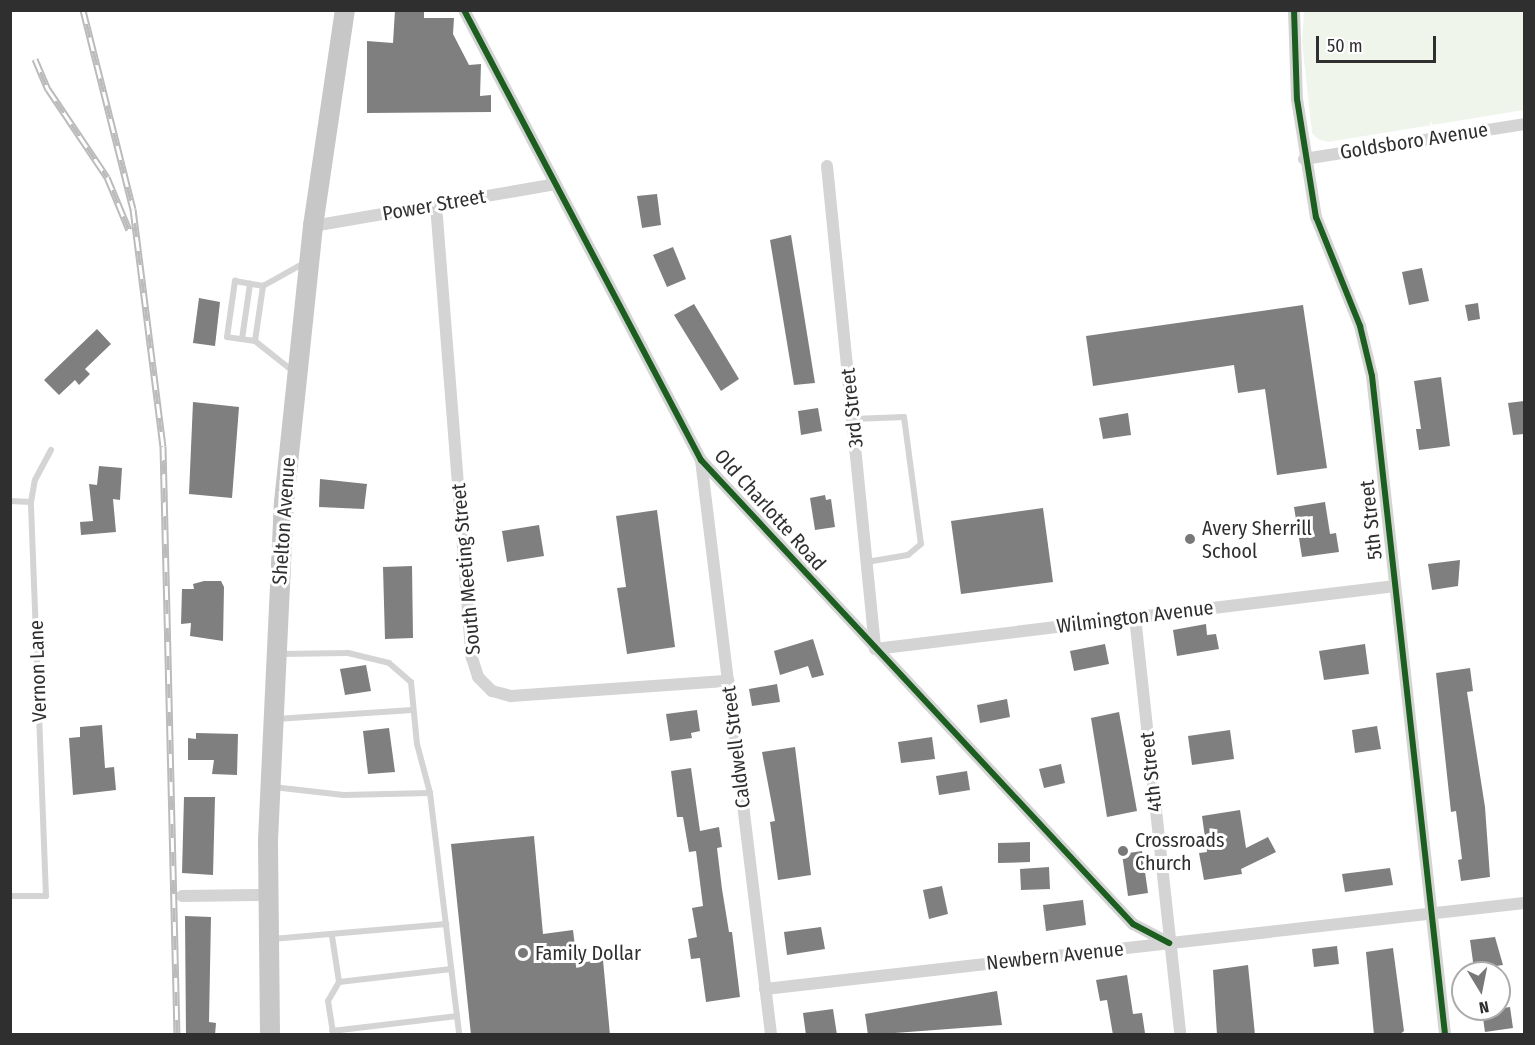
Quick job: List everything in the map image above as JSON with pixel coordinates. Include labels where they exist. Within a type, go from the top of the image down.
[{"type":"main road","name":"Shelton Avenue","points":[[270,1035],[269,787],[274,654],[284,502],[313,226],[345,10]]},
{"type":"street","name":"Old Charlotte Road","points":[[464,10],[701,460],[875,650],[1133,924],[1169,943]]},
{"type":"street","name":"5th Street","points":[[1294,10],[1297,99],[1304,159],[1316,217],[1360,326],[1372,376],[1445,1035]]},
{"type":"street","name":"Goldsboro Avenue","points":[[1304,159],[1524,124]]},
{"type":"street","name":"3rd Street","points":[[827,166],[875,650]]},
{"type":"street","name":"Power Street","points":[[313,226],[555,184]]},
{"type":"street","name":"South Meeting Street","points":[[436,205],[472,658],[478,677],[492,691],[511,696],[728,681]]},
{"type":"street","name":"Caldwell Street","points":[[701,460],[771,1035]]},
{"type":"street","name":"Wilmington Avenue","points":[[875,650],[1395,586]]},
{"type":"street","name":"4th Street","points":[[1136,617],[1180,1035]]},
{"type":"street","points":[[182,896],[268,895]]},
{"type":"street","name":"Newbern Avenue","points":[[765,989],[1524,903]]},
{"type":"lane","points":[[297,375],[255,341],[227,337],[235,281],[263,286],[309,260]]},
{"type":"lane","points":[[242,339],[250,284]]},
{"type":"lane","points":[[255,341],[263,286]]},
{"type":"lane","points":[[853,419],[904,417],[921,544],[908,555],[867,562]]},
{"type":"lane","name":"Vernon Lane","points":[[10,896],[46,896],[32,502],[35,480],[51,450]]},
{"type":"lane","points":[[10,501],[32,502]]},
{"type":"lane","points":[[274,654],[348,653],[389,663],[411,682],[417,744],[430,793],[459,1035]]},
{"type":"lane","points":[[272,719],[413,710]]},
{"type":"lane","points":[[269,787],[344,795],[430,793]]},
{"type":"lane","points":[[268,939],[333,936],[446,924]]},
{"type":"lane","points":[[333,936],[339,982],[328,1001],[332,1033],[457,1017]]},
{"type":"lane","points":[[339,982],[451,969]]},
{"type":"shaded area","points":[[1304,11],[1524,11],[1524,110],[1328,142],[1318,139],[1312,133],[1302,42]]},
{"type":"building","points":[[395,10],[424,10],[424,18],[454,18],[453,34],[469,65],[481,64],[480,96],[491,95],[491,112],[367,113],[367,41],[393,43]]},
{"type":"building","points":[[657,194],[661,225],[642,228],[637,196]]},
{"type":"building","points":[[791,235],[815,383],[794,385],[770,240]]},
{"type":"building","points":[[673,247],[686,279],[667,287],[653,255]]},
{"type":"building","points":[[1422,268],[1429,301],[1409,305],[1402,272]]},
{"type":"building","points":[[199,298],[220,302],[215,346],[193,343]]},
{"type":"building","points":[[1478,303],[1480,319],[1468,321],[1465,305]]},
{"type":"building","points":[[694,304],[739,379],[721,391],[674,315]]},
{"type":"building","points":[[1303,305],[1327,468],[1277,475],[1265,389],[1238,393],[1234,365],[1093,386],[1086,336]]},
{"type":"building","points":[[97,329],[111,344],[85,369],[90,374],[79,385],[75,380],[59,395],[44,380]]},
{"type":"building","points":[[1441,377],[1450,446],[1419,450],[1416,429],[1421,429],[1414,381]]},
{"type":"building","points":[[1524,401],[1524,434],[1513,435],[1508,403]]},
{"type":"building","points":[[193,402],[239,407],[232,498],[189,494]]},
{"type":"building","points":[[818,408],[822,431],[801,435],[798,411]]},
{"type":"building","points":[[1128,413],[1131,435],[1103,439],[1099,418]]},
{"type":"building","points":[[99,466],[122,468],[120,500],[113,499],[116,532],[81,535],[80,522],[93,521],[89,484],[97,485]]},
{"type":"building","points":[[320,479],[367,484],[364,509],[319,507]]},
{"type":"building","points":[[825,495],[826,500],[831,499],[835,527],[815,530],[810,498]]},
{"type":"building","points":[[1325,502],[1330,534],[1336,533],[1339,552],[1302,557],[1294,507]]},
{"type":"building","points":[[1043,508],[1053,582],[961,594],[951,521]]},
{"type":"building","points":[[657,510],[675,647],[627,654],[617,588],[626,587],[616,516]]},
{"type":"building","points":[[539,525],[544,556],[507,562],[502,531]]},
{"type":"building","points":[[1460,560],[1458,586],[1432,590],[1428,564]]},
{"type":"building","points":[[412,566],[413,638],[385,639],[383,567]]},
{"type":"building","points":[[204,581],[221,581],[224,587],[223,641],[190,636],[191,623],[181,624],[182,589],[194,589],[193,584]]},
{"type":"building","points":[[1206,624],[1207,635],[1216,634],[1219,649],[1177,656],[1173,630]]},
{"type":"building","points":[[813,639],[824,675],[812,678],[808,666],[780,675],[774,651]]},
{"type":"building","points":[[1105,644],[1109,664],[1074,671],[1070,651]]},
{"type":"building","points":[[1365,644],[1369,674],[1324,680],[1319,651]]},
{"type":"building","points":[[366,665],[371,691],[345,695],[340,669]]},
{"type":"building","points":[[1470,668],[1473,691],[1467,692],[1485,807],[1490,877],[1461,881],[1458,860],[1462,859],[1456,811],[1451,812],[1436,673]]},
{"type":"building","points":[[777,684],[780,702],[752,706],[749,689]]},
{"type":"building","points":[[1007,699],[1010,717],[980,723],[977,705]]},
{"type":"building","points":[[697,710],[700,731],[691,733],[692,738],[670,741],[666,714]]},
{"type":"building","points":[[1119,712],[1137,811],[1107,817],[1091,718]]},
{"type":"building","points":[[102,725],[105,768],[114,767],[116,790],[73,795],[69,738],[80,737],[80,727]]},
{"type":"building","points":[[1377,726],[1381,749],[1355,753],[1352,730]]},
{"type":"building","points":[[389,728],[395,772],[368,774],[363,731]]},
{"type":"building","points":[[1230,730],[1234,759],[1192,765],[1188,736]]},
{"type":"building","points":[[196,733],[238,734],[237,775],[212,774],[214,760],[188,760],[188,738],[196,739]]},
{"type":"building","points":[[932,737],[935,759],[901,763],[898,742]]},
{"type":"building","points":[[795,747],[811,875],[778,880],[770,822],[775,821],[762,752]]},
{"type":"building","points":[[1061,764],[1065,783],[1044,788],[1039,769]]},
{"type":"building","points":[[691,768],[700,831],[719,827],[722,847],[717,848],[722,889],[729,932],[732,932],[740,997],[706,1002],[700,958],[691,959],[688,939],[697,937],[692,908],[703,906],[696,851],[689,852],[683,817],[677,817],[671,771]]},
{"type":"building","points":[[967,771],[970,790],[939,795],[936,776]]},
{"type":"building","points":[[184,797],[215,797],[213,875],[182,873]]},
{"type":"building","points":[[1240,810],[1246,848],[1268,837],[1276,852],[1241,869],[1242,874],[1204,880],[1199,853],[1207,852],[1202,816]]},
{"type":"building","points":[[534,836],[543,934],[573,930],[577,963],[603,960],[610,1035],[471,1035],[451,844]]},
{"type":"building","points":[[1030,842],[1030,862],[998,863],[998,843]]},
{"type":"building","points":[[1142,851],[1148,893],[1128,896],[1122,854]]},
{"type":"building","points":[[1049,867],[1050,889],[1021,890],[1020,869]]},
{"type":"building","points":[[1390,868],[1393,885],[1345,892],[1342,874]]},
{"type":"building","points":[[942,886],[948,914],[929,919],[923,890]]},
{"type":"building","points":[[1083,900],[1086,925],[1046,931],[1043,905]]},
{"type":"building","points":[[185,916],[211,917],[209,1022],[216,1023],[215,1035],[186,1035]]},
{"type":"building","points":[[821,927],[825,949],[787,955],[784,932]]},
{"type":"building","points":[[1495,937],[1502,961],[1473,961],[1470,940]]},
{"type":"building","points":[[1337,946],[1339,964],[1314,967],[1312,949]]},
{"type":"building","points":[[1393,948],[1404,1031],[1399,1035],[1374,1035],[1366,952]]},
{"type":"building","points":[[1248,965],[1255,1035],[1217,1035],[1213,970]]},
{"type":"building","points":[[1127,975],[1133,1014],[1142,1013],[1145,1033],[1113,1035],[1107,1000],[1100,1001],[1096,980]]},
{"type":"building","points":[[997,991],[1002,1025],[868,1035],[865,1014]]},
{"type":"building","points":[[833,1009],[837,1035],[806,1035],[803,1013]]},
{"type":"building","points":[[1511,1014],[1513,1028],[1485,1032],[1483,1021],[1511,1021]]},
{"type":"railway","points":[[83,10],[133,209],[163,446],[177,1034]]},
{"type":"railway","points":[[35,59],[48,89],[107,177],[129,230]]},
{"type":"cycle path","points":[[464,10],[701,460],[1133,924],[1169,943]]},
{"type":"cycle path","points":[[1294,10],[1297,99],[1316,217],[1360,326],[1372,376],[1445,1034]]},
{"type":"place","name":"Avery Sherrill School","points":[[1190,539]]},
{"type":"place","name":"Crossroads Church","points":[[1123,851]]},
{"type":"place","name":"Family Dollar","points":[[523,953]]}]
